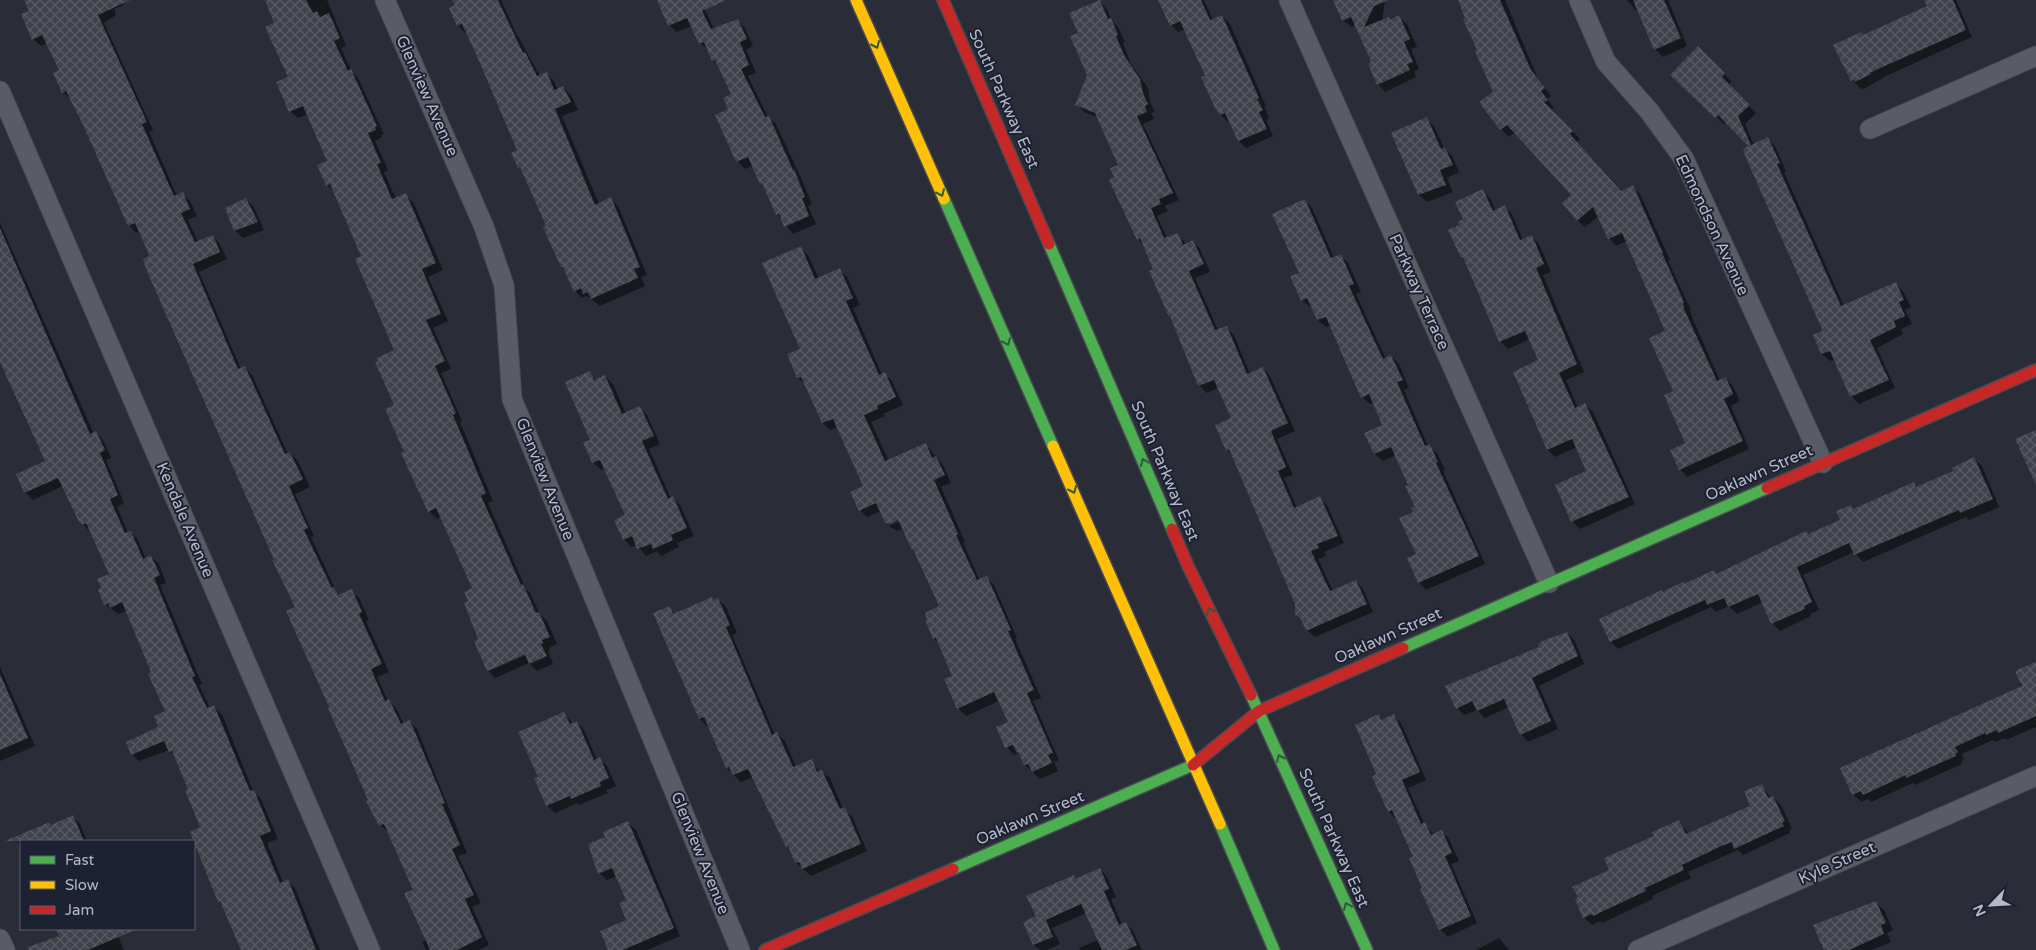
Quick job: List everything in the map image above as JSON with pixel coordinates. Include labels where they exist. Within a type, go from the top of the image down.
[{"type":"main road","points":[[856,0],[1274,950]]},
{"type":"main road","name":"South Parkway East","points":[[943,0],[1188,566],[1259,711],[1367,950]]},
{"type":"main road","name":"Oaklawn Street","points":[[765,950],[1194,765],[1259,711],[2036,370]]},
{"type":"street","name":"Glenview Avenue","points":[[385,0],[484,227],[504,285],[512,399],[740,950]]},
{"type":"street","name":"Parkway Terrace","points":[[1289,0],[1549,583]]},
{"type":"street","name":"Edmondson Avenue","points":[[1579,0],[1606,62],[1649,111],[1684,160],[1822,463]]},
{"type":"street","points":[[1870,129],[2036,56]]},
{"type":"street","name":"Kendale Avenue","points":[[0,91],[370,950]]},
{"type":"street","name":"Kyle Street","points":[[1638,950],[2036,776]]},
{"type":"street","points":[[0,939],[5,950]]},
{"type":"building","points":[[24,0],[130,0],[98,15],[147,122],[142,124],[174,196],[183,192],[190,209],[181,213],[195,242],[213,235],[220,252],[193,264],[238,369],[245,366],[285,454],[290,452],[303,479],[289,486],[308,528],[304,530],[332,588],[334,587],[338,595],[352,589],[362,612],[359,614],[382,664],[371,669],[385,701],[389,699],[401,724],[410,720],[445,803],[442,804],[460,845],[452,849],[474,895],[465,899],[482,937],[457,950],[430,950],[404,893],[413,890],[384,824],[379,826],[366,801],[368,800],[329,707],[286,611],[295,607],[272,560],[274,560],[146,269],[143,259],[149,256],[148,252],[135,223],[128,226],[83,125],[66,91],[62,93],[53,73],[59,70],[42,35],[32,40],[21,14],[29,11]]},
{"type":"building","points":[[265,0],[306,0],[313,13],[317,11],[320,17],[329,13],[340,38],[334,41],[348,71],[351,69],[377,126],[375,127],[376,130],[368,133],[381,163],[377,164],[392,199],[406,193],[436,263],[422,269],[441,314],[426,320],[445,361],[435,366],[456,413],[453,415],[486,493],[481,496],[521,585],[523,584],[536,613],[539,612],[550,637],[542,640],[543,643],[541,644],[547,656],[529,664],[525,654],[487,671],[474,641],[478,639],[464,603],[468,601],[464,592],[472,588],[436,508],[428,512],[401,453],[404,452],[385,409],[394,405],[375,362],[378,361],[377,358],[394,350],[355,259],[361,256],[330,184],[326,186],[317,165],[327,161],[303,106],[289,112],[276,82],[288,77],[265,27],[274,23]]},
{"type":"building","points":[[452,0],[498,0],[523,53],[525,52],[537,76],[547,72],[554,90],[563,86],[571,102],[555,109],[595,205],[611,197],[640,267],[634,269],[638,278],[591,299],[588,292],[583,294],[581,288],[574,292],[543,227],[546,226],[520,167],[518,168],[511,153],[517,150],[476,54],[462,24],[457,26],[449,8],[455,5]]},
{"type":"building","points":[[657,0],[726,0],[702,11],[711,29],[738,19],[747,39],[740,42],[749,65],[741,69],[765,117],[769,116],[794,169],[805,197],[802,198],[809,216],[784,227],[779,214],[776,215],[762,183],[760,184],[748,157],[736,162],[715,115],[728,109],[723,98],[731,94],[715,60],[712,61],[704,42],[699,44],[687,18],[668,26]]},
{"type":"building","points":[[1100,0],[1108,19],[1111,18],[1124,55],[1140,79],[1148,104],[1145,106],[1147,112],[1137,116],[1173,193],[1159,199],[1161,204],[1151,208],[1164,238],[1178,233],[1183,245],[1193,240],[1204,264],[1189,271],[1215,330],[1227,326],[1247,374],[1263,367],[1288,423],[1271,431],[1286,467],[1278,471],[1294,508],[1320,496],[1338,536],[1317,544],[1319,548],[1311,551],[1330,591],[1356,580],[1367,604],[1306,631],[1301,619],[1295,614],[1295,604],[1229,449],[1226,451],[1215,425],[1231,418],[1214,380],[1198,386],[1170,316],[1149,271],[1153,269],[1140,238],[1137,240],[1109,180],[1114,177],[1110,168],[1118,165],[1095,113],[1075,105],[1087,75],[1070,36],[1078,33],[1069,13]]},
{"type":"building","points":[[1158,0],[1201,0],[1210,20],[1222,15],[1259,98],[1257,99],[1263,110],[1259,112],[1267,129],[1238,141],[1225,113],[1220,115],[1215,108],[1201,77],[1205,76],[1180,21],[1170,26]]},
{"type":"building","points":[[1333,0],[1389,0],[1374,6],[1364,27],[1389,17],[1390,20],[1399,15],[1410,39],[1404,42],[1413,62],[1407,64],[1410,70],[1377,85],[1368,64],[1371,61],[1351,17],[1342,21]]},
{"type":"building","points":[[1458,0],[1500,0],[1531,70],[1545,88],[1541,91],[1548,100],[1544,102],[1573,131],[1570,134],[1621,191],[1633,185],[1684,302],[1684,309],[1717,381],[1726,377],[1733,394],[1724,399],[1743,441],[1679,470],[1670,450],[1685,443],[1664,395],[1673,391],[1649,338],[1665,331],[1622,233],[1608,239],[1593,207],[1577,221],[1562,203],[1571,195],[1507,125],[1500,130],[1479,102],[1493,92],[1475,51],[1477,50],[1463,19],[1465,18]]},
{"type":"building","points":[[1633,0],[1664,0],[1681,38],[1654,50]]},
{"type":"building","points":[[1924,0],[1953,0],[1966,30],[1878,69],[1855,82],[1854,80],[1851,81],[1833,45],[1861,32],[1863,35],[1927,6]]},
{"type":"building","points":[[1698,46],[1725,73],[1722,77],[1750,105],[1738,116],[1751,145],[1768,137],[1780,163],[1777,164],[1841,306],[1896,282],[1904,300],[1899,302],[1905,316],[1894,321],[1896,327],[1870,340],[1889,380],[1850,397],[1830,351],[1821,354],[1813,335],[1822,331],[1821,327],[1746,158],[1743,149],[1748,146],[1718,115],[1715,118],[1670,75]]},
{"type":"building","points":[[1427,117],[1441,149],[1445,147],[1453,165],[1440,170],[1446,185],[1418,195],[1391,133]]},
{"type":"building","points":[[1483,189],[1493,211],[1505,205],[1520,240],[1532,235],[1544,264],[1536,268],[1577,364],[1559,373],[1575,408],[1585,403],[1629,497],[1571,522],[1555,485],[1586,471],[1572,439],[1547,450],[1513,372],[1538,360],[1525,331],[1499,342],[1463,257],[1461,258],[1448,230],[1459,225],[1458,222],[1463,219],[1455,202]]},
{"type":"building","points":[[246,198],[258,222],[234,231],[225,208]]},
{"type":"building","points":[[1305,199],[1331,258],[1341,254],[1354,284],[1349,286],[1383,359],[1391,355],[1403,380],[1397,382],[1425,446],[1430,444],[1438,462],[1436,463],[1479,556],[1418,583],[1407,558],[1416,554],[1399,518],[1413,512],[1411,508],[1415,507],[1405,486],[1408,485],[1391,447],[1374,454],[1364,433],[1382,425],[1369,394],[1361,398],[1326,317],[1317,320],[1307,298],[1301,301],[1290,276],[1299,273],[1272,214]]},
{"type":"building","points":[[0,228],[90,434],[96,431],[105,450],[100,453],[118,495],[110,499],[125,533],[131,531],[143,559],[151,555],[160,575],[154,578],[195,676],[192,677],[207,708],[214,705],[250,791],[254,790],[271,831],[260,836],[280,883],[288,879],[316,950],[241,950],[220,901],[218,902],[195,844],[195,840],[193,840],[190,832],[200,827],[185,790],[188,789],[172,751],[169,752],[164,741],[131,755],[126,742],[158,727],[154,716],[165,711],[148,674],[151,672],[122,602],[110,608],[108,603],[104,605],[98,590],[101,588],[97,579],[109,574],[86,523],[82,525],[79,522],[58,478],[24,493],[16,474],[45,461],[0,362]]},
{"type":"building","points":[[801,246],[815,279],[840,268],[853,298],[846,301],[879,375],[885,372],[896,397],[877,406],[878,409],[864,415],[885,461],[926,443],[932,458],[936,456],[945,475],[934,480],[958,534],[956,535],[977,580],[987,576],[1011,630],[1008,631],[1034,690],[1027,693],[1053,753],[1048,755],[1052,763],[1032,772],[1028,764],[1024,765],[1013,745],[1005,748],[996,727],[1008,722],[994,692],[957,709],[944,679],[952,676],[936,638],[933,639],[925,620],[927,619],[925,613],[939,606],[913,549],[898,520],[889,524],[885,523],[876,503],[859,511],[850,492],[863,486],[833,419],[822,423],[801,377],[797,378],[787,354],[800,349],[762,263]]},
{"type":"building","points":[[590,371],[594,380],[605,375],[622,414],[640,406],[654,436],[642,441],[668,499],[673,496],[687,528],[671,535],[673,540],[653,549],[651,544],[637,549],[632,536],[623,540],[614,520],[625,515],[600,460],[592,463],[583,442],[590,440],[565,382]]},
{"type":"building","points":[[2036,430],[2036,485],[2015,439]]},
{"type":"building","points":[[1974,457],[1993,499],[1960,513],[1959,510],[1854,555],[1849,543],[1797,567],[1812,602],[1804,606],[1805,609],[1771,624],[1758,594],[1728,607],[1724,598],[1707,605],[1705,600],[1610,642],[1599,619],[1662,590],[1662,592],[1683,582],[1684,584],[1714,570],[1716,574],[1806,531],[1808,534],[1840,520],[1836,511],[1851,505],[1853,509],[1914,482],[1916,487],[1953,471],[1952,468]]},
{"type":"building","points":[[712,597],[713,600],[718,598],[730,625],[726,627],[772,735],[777,732],[793,767],[812,759],[817,772],[822,770],[840,809],[845,807],[861,844],[802,869],[799,862],[795,863],[788,846],[786,847],[748,769],[733,775],[729,767],[726,768],[704,717],[699,719],[653,613],[670,606],[673,614]]},
{"type":"building","points":[[1567,632],[1578,656],[1532,678],[1551,721],[1520,735],[1504,699],[1477,711],[1472,701],[1456,709],[1445,686],[1539,647],[1538,645],[1542,641]]},
{"type":"building","points":[[2036,662],[2036,716],[1998,733],[1997,730],[1986,735],[1985,733],[1955,747],[1958,752],[1955,754],[1956,756],[1906,778],[1906,775],[1863,795],[1861,791],[1852,795],[1840,768],[2022,686],[2015,671]]},
{"type":"building","points":[[0,674],[28,738],[0,750]]},
{"type":"building","points":[[564,712],[570,724],[577,721],[594,760],[600,757],[609,778],[600,782],[601,786],[571,799],[570,796],[546,806],[534,778],[538,777],[518,732]]},
{"type":"building","points":[[1379,714],[1381,720],[1394,714],[1420,772],[1402,780],[1421,824],[1425,822],[1431,835],[1442,830],[1452,853],[1445,856],[1471,916],[1439,930],[1420,889],[1422,888],[1409,858],[1413,857],[1392,810],[1388,812],[1372,777],[1376,774],[1355,725]]},
{"type":"building","points":[[1762,784],[1768,798],[1773,796],[1785,821],[1782,823],[1784,826],[1734,849],[1732,842],[1719,847],[1682,865],[1684,870],[1645,888],[1646,891],[1593,916],[1592,914],[1583,918],[1575,899],[1578,897],[1572,887],[1609,870],[1604,858],[1654,836],[1652,832],[1679,820],[1686,834],[1750,806],[1744,791]]},
{"type":"building","points":[[73,815],[84,840],[5,841],[50,822],[51,825]]},
{"type":"building","points":[[628,821],[674,928],[623,950],[608,950],[600,931],[626,920],[619,903],[626,900],[612,868],[598,874],[588,844],[605,837],[603,832]]},
{"type":"building","points":[[1100,868],[1109,889],[1104,891],[1119,925],[1126,922],[1137,945],[1126,950],[1102,950],[1081,904],[1046,920],[1053,937],[1033,945],[1023,922],[1036,916],[1026,896],[1074,875],[1075,879]]},
{"type":"building","points":[[1876,901],[1886,923],[1881,925],[1884,934],[1849,950],[1824,950],[1813,925]]},
{"type":"building","points":[[56,930],[135,930],[88,950],[29,950],[28,947],[59,936]]},
{"type":"traffic: fast","points":[[944,199],[1053,446]]},
{"type":"traffic: fast","points":[[1049,244],[1172,529]]},
{"type":"traffic: fast","points":[[1403,648],[1767,488]]},
{"type":"traffic: fast","points":[[1251,695],[1367,950]]},
{"type":"traffic: fast","points":[[953,869],[1193,765]]},
{"type":"traffic: fast","points":[[1220,824],[1274,950]]},
{"type":"traffic: slow","points":[[856,0],[944,199]]},
{"type":"traffic: slow","points":[[1053,446],[1220,824]]},
{"type":"traffic: jam","points":[[943,0],[1049,244]]},
{"type":"traffic: jam","points":[[1767,488],[2036,370]]},
{"type":"traffic: jam","points":[[1172,529],[1251,695]]},
{"type":"traffic: jam","points":[[1193,765],[1259,711],[1403,648]]},
{"type":"traffic: jam","points":[[765,950],[953,869]]}]
